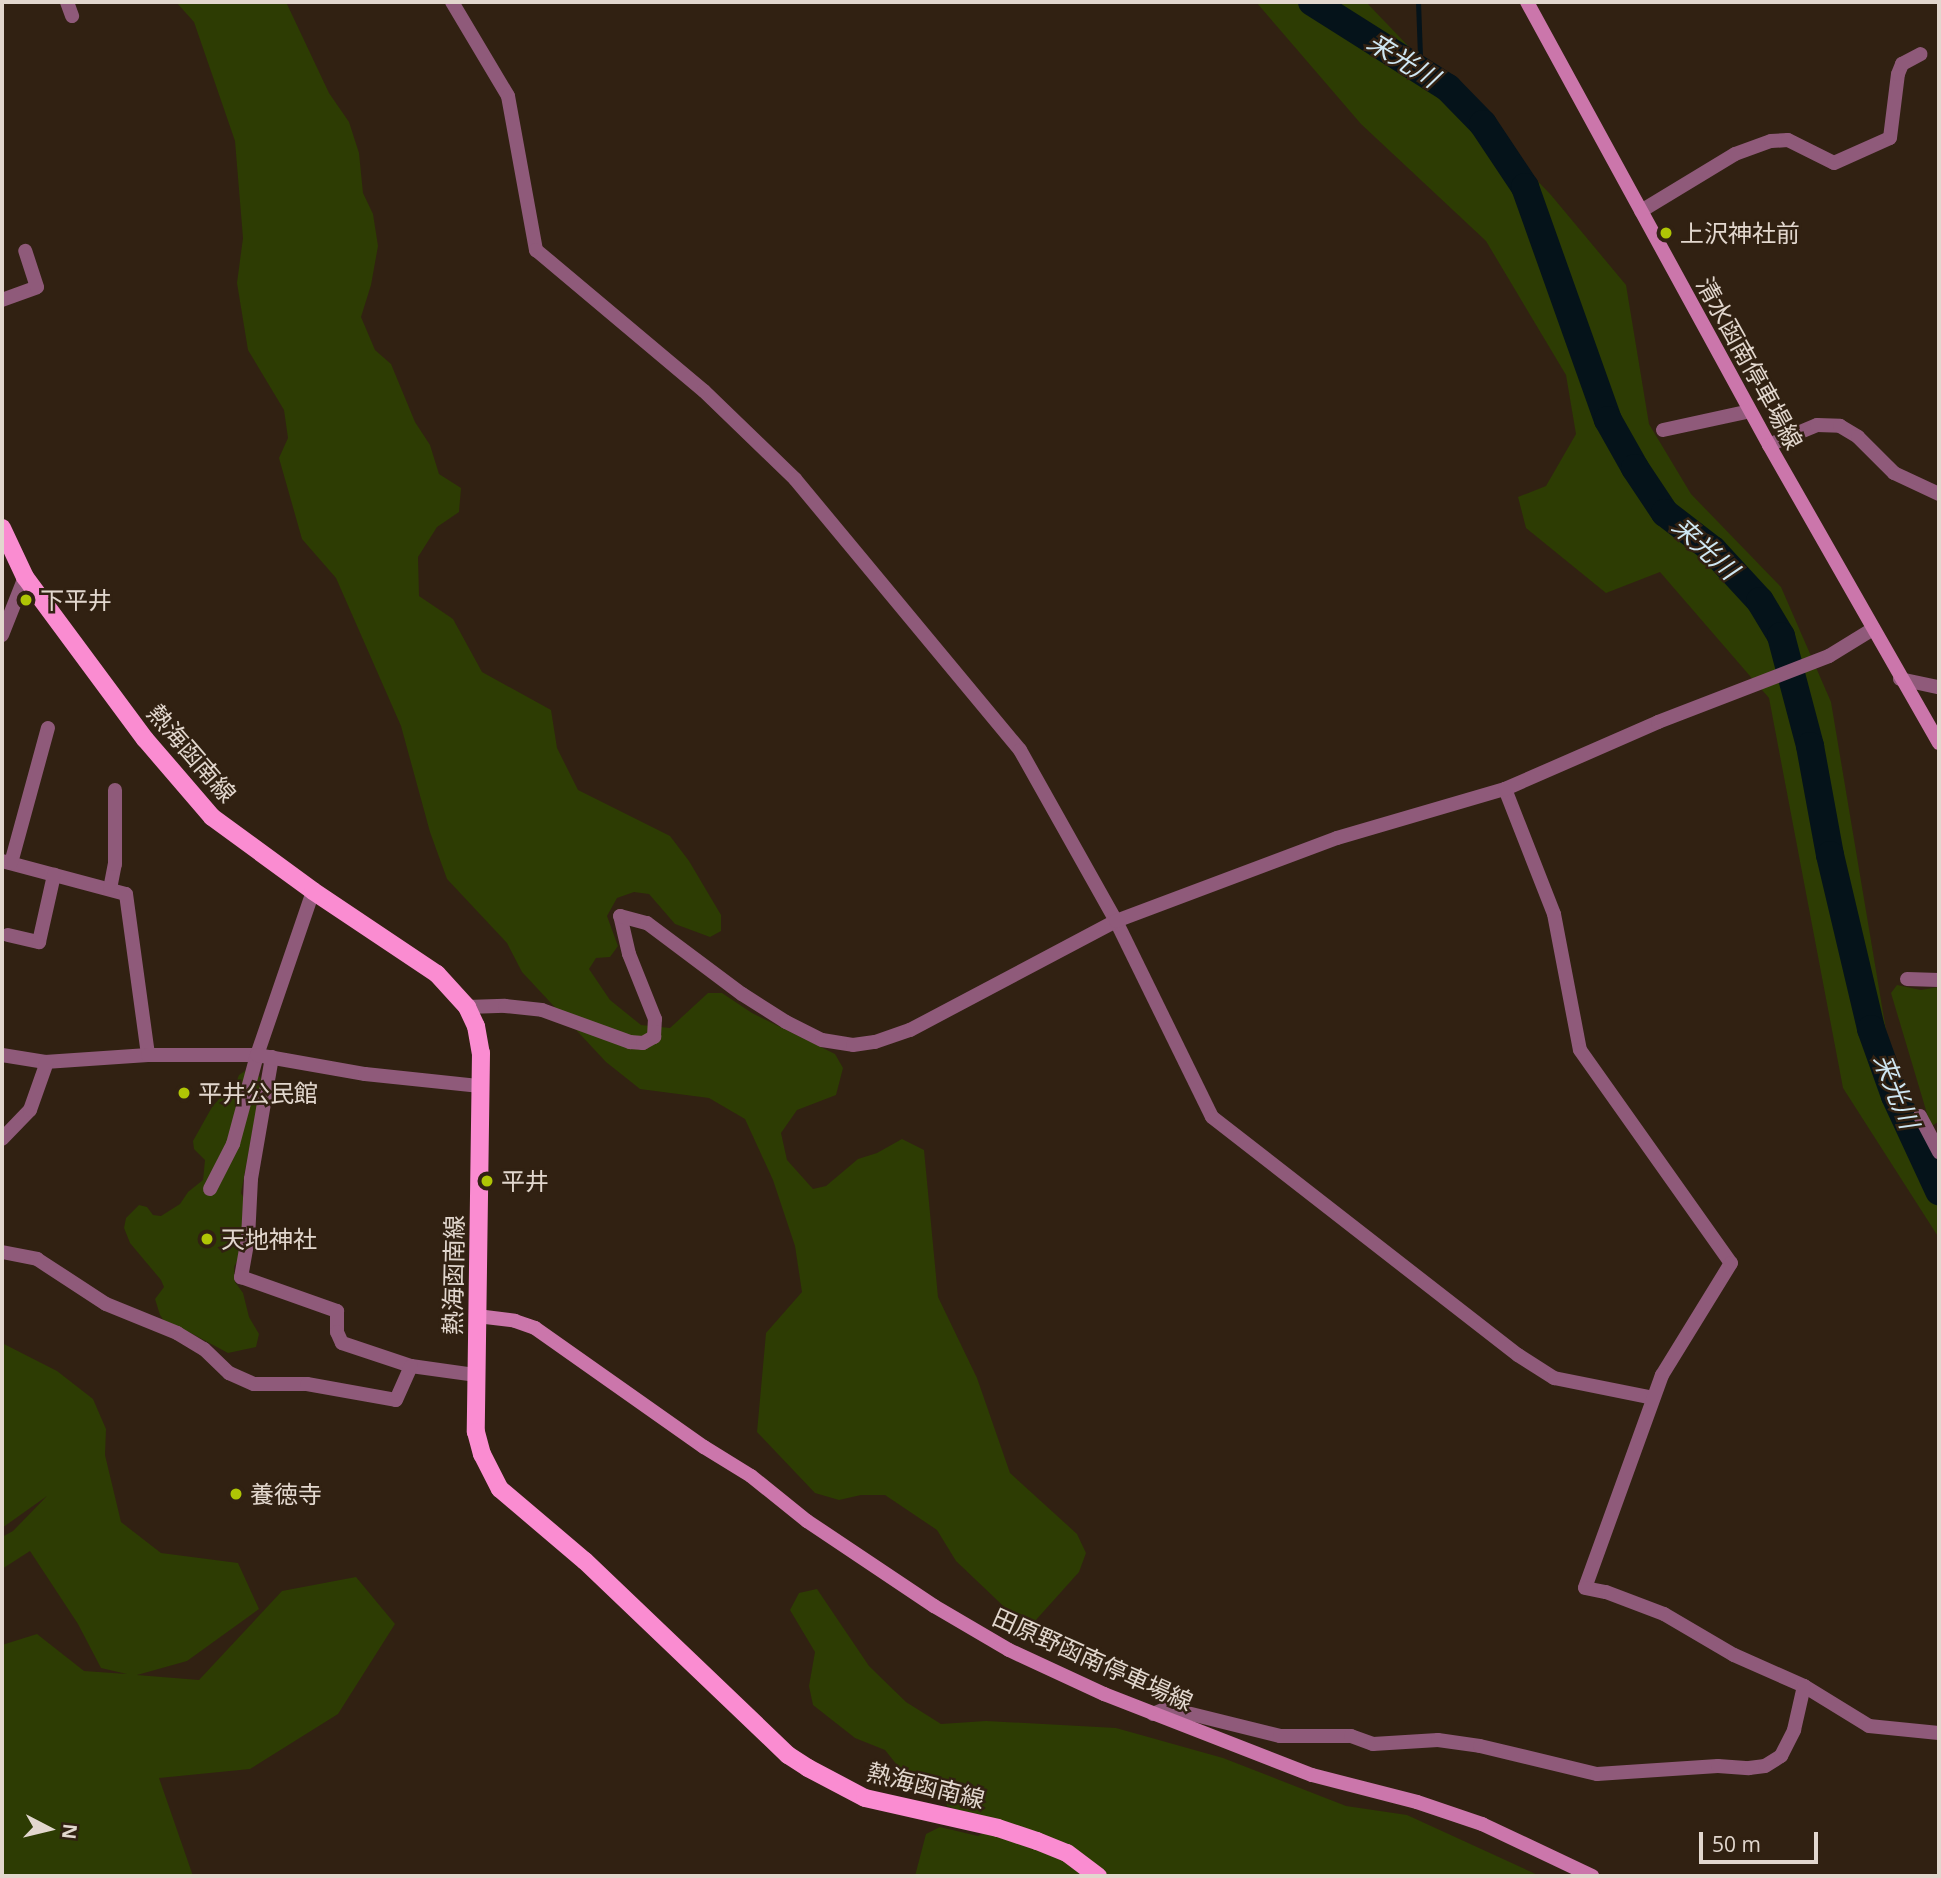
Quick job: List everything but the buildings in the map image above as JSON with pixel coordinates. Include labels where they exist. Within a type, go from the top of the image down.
[{"type":"main road","name":"清水函南停車場線","points":[[1527,2],[1750,411],[1900,679],[1939,743]]},
{"type":"main road","name":"熱海函南線","points":[[2,528],[25,577],[145,739],[212,817],[313,891],[437,974],[467,1007],[476,1026],[481,1053],[476,1432],[482,1454],[500,1489],[585,1561],[788,1755],[831,1783],[865,1798],[998,1828],[1037,1841],[1067,1853],[1098,1876]]},
{"type":"main road","name":"田原野函南停車場線","points":[[477,1316],[515,1321],[535,1328],[751,1476],[807,1521],[934,1606],[1009,1650],[1153,1714],[1312,1775],[1417,1802],[1482,1824],[1592,1876]]},
{"type":"street","points":[[453,2],[509,96],[519,170],[536,250],[704,391],[794,479],[1020,750],[1116,920],[1212,1117],[1518,1355],[1554,1378],[1653,1398]]},
{"type":"street","points":[[1641,211],[1735,155],[1771,141],[1788,140],[1835,163],[1891,138],[1898,74],[1902,64],[1921,54]]},
{"type":"street","points":[[2,300],[37,287],[25,251]]},
{"type":"street","points":[[1663,430],[1750,411]]},
{"type":"street","points":[[1769,445],[1817,425],[1840,426],[1858,438],[1895,473],[1939,494]]},
{"type":"street","points":[[2,635],[25,577]]},
{"type":"street","points":[[467,1007],[505,1006],[542,1010],[630,1042],[643,1043],[654,1037],[655,1019],[629,954],[620,916],[647,923],[707,970],[786,1022],[822,1040],[853,1045],[910,1030],[1116,920],[1337,838],[1505,789],[1658,722],[1829,656],[1874,629]]},
{"type":"street","points":[[1900,679],[1939,687]]},
{"type":"street","points":[[48,728],[6,862],[126,894],[148,1055]]},
{"type":"street","points":[[110,889],[115,864],[115,789]]},
{"type":"street","points":[[1505,789],[1554,914],[1580,1050],[1731,1263],[1662,1375],[1585,1588],[1606,1592],[1664,1614],[1734,1655],[1804,1686],[1869,1726],[1939,1733]]},
{"type":"street","points":[[8,935],[39,942],[54,875]]},
{"type":"street","points":[[210,1189],[233,1144],[257,1055],[313,891]]},
{"type":"street","points":[[1907,979],[1939,980]]},
{"type":"street","points":[[2,1055],[47,1062],[148,1055],[257,1055],[365,1074],[480,1086]]},
{"type":"street","points":[[272,1057],[251,1179],[248,1238],[241,1277],[337,1311],[337,1332],[342,1343],[411,1366],[475,1376]]},
{"type":"street","points":[[2,1139],[30,1110],[47,1062]]},
{"type":"street","points":[[1920,1116],[1939,1152]]},
{"type":"street","points":[[2,1252],[37,1259],[106,1304],[177,1333],[204,1349],[229,1373],[254,1384],[307,1384],[396,1400],[411,1366]]},
{"type":"street","points":[[1153,1714],[1167,1708],[1280,1736],[1351,1736],[1373,1744],[1438,1740],[1480,1746],[1597,1774],[1718,1766],[1749,1768],[1765,1766],[1781,1756],[1794,1730],[1804,1686]]},
{"type":"green space","points":[[176,2],[286,2],[329,93],[349,122],[359,153],[363,193],[373,214],[378,246],[371,285],[361,317],[375,350],[391,364],[415,422],[430,445],[439,474],[461,488],[459,512],[437,527],[418,557],[419,596],[453,619],[482,672],[551,710],[557,748],[578,790],[670,836],[689,861],[721,915],[721,931],[710,937],[675,924],[649,894],[634,892],[617,898],[607,916],[618,946],[610,957],[596,958],[589,969],[610,1000],[641,1025],[670,1028],[708,993],[722,993],[752,1013],[835,1054],[843,1068],[836,1095],[797,1110],[781,1133],[787,1160],[813,1189],[826,1186],[858,1159],[877,1153],[902,1139],[924,1150],[938,1297],[977,1378],[1010,1473],[1077,1534],[1086,1553],[1079,1572],[1035,1621],[1018,1620],[956,1561],[937,1530],[885,1495],[861,1495],[839,1500],[815,1493],[757,1432],[766,1333],[802,1292],[795,1246],[773,1180],[745,1119],[709,1098],[640,1089],[606,1062],[522,972],[507,943],[447,879],[430,832],[401,726],[336,578],[302,539],[279,458],[288,438],[284,410],[248,350],[237,283],[243,238],[235,141],[194,22]]},
{"type":"green space","points":[[1256,2],[1366,2],[1551,195],[1626,285],[1649,424],[1691,494],[1781,587],[1831,702],[1892,1066],[1939,1162],[1939,1238],[1843,1088],[1769,698],[1660,572],[1606,593],[1526,528],[1518,497],[1546,486],[1576,434],[1566,375],[1486,241],[1361,124]]},
{"type":"green space","points":[[1897,985],[1921,990],[1939,987],[1939,1121],[1931,1127],[1891,993]]},
{"type":"green space","points":[[245,1071],[255,1073],[262,1079],[241,1193],[246,1202],[243,1250],[234,1267],[235,1282],[243,1293],[249,1317],[259,1334],[256,1347],[228,1353],[189,1332],[168,1327],[160,1315],[155,1299],[164,1287],[161,1280],[130,1243],[124,1228],[126,1218],[139,1205],[147,1207],[153,1215],[161,1216],[180,1204],[188,1192],[203,1180],[205,1160],[194,1149],[193,1141],[212,1107],[220,1098],[231,1096],[239,1075]]},
{"type":"green space","points":[[2,1343],[57,1371],[93,1399],[106,1429],[105,1455],[121,1522],[161,1553],[238,1563],[259,1609],[187,1661],[137,1675],[199,1680],[282,1591],[356,1577],[395,1624],[338,1714],[250,1769],[159,1778],[193,1876],[2,1876],[2,1645],[37,1634],[84,1671],[127,1674],[101,1668],[78,1624],[30,1551],[2,1569],[2,1537],[13,1531],[47,1496],[2,1528]]},
{"type":"green space","points":[[817,1589],[869,1666],[906,1702],[941,1724],[986,1721],[1116,1728],[1223,1758],[1346,1806],[1407,1815],[1540,1876],[915,1876],[926,1834],[940,1827],[978,1836],[998,1826],[947,1806],[941,1786],[901,1770],[885,1750],[855,1738],[813,1705],[809,1686],[815,1652],[790,1610],[799,1593]]},
{"type":"waterway","name":"来光川","points":[[1312,2],[1448,88],[1483,124],[1525,187],[1608,420],[1635,468],[1665,513],[1713,550],[1760,601],[1781,636],[1810,746],[1830,855],[1871,1029],[1895,1096],[1939,1191]]},
{"type":"waterway","points":[[1417,66],[1420,56],[1418,2]]},
{"type":"place","name":"上沢神社前","points":[[1666,233]]},
{"type":"place","name":"下平井","points":[[26,600]]},
{"type":"place","name":"平井公民館","points":[[184,1093]]},
{"type":"place","name":"平井","points":[[487,1181]]},
{"type":"place","name":"天地神社","points":[[207,1239]]},
{"type":"place","name":"養徳寺","points":[[236,1494]]}]
